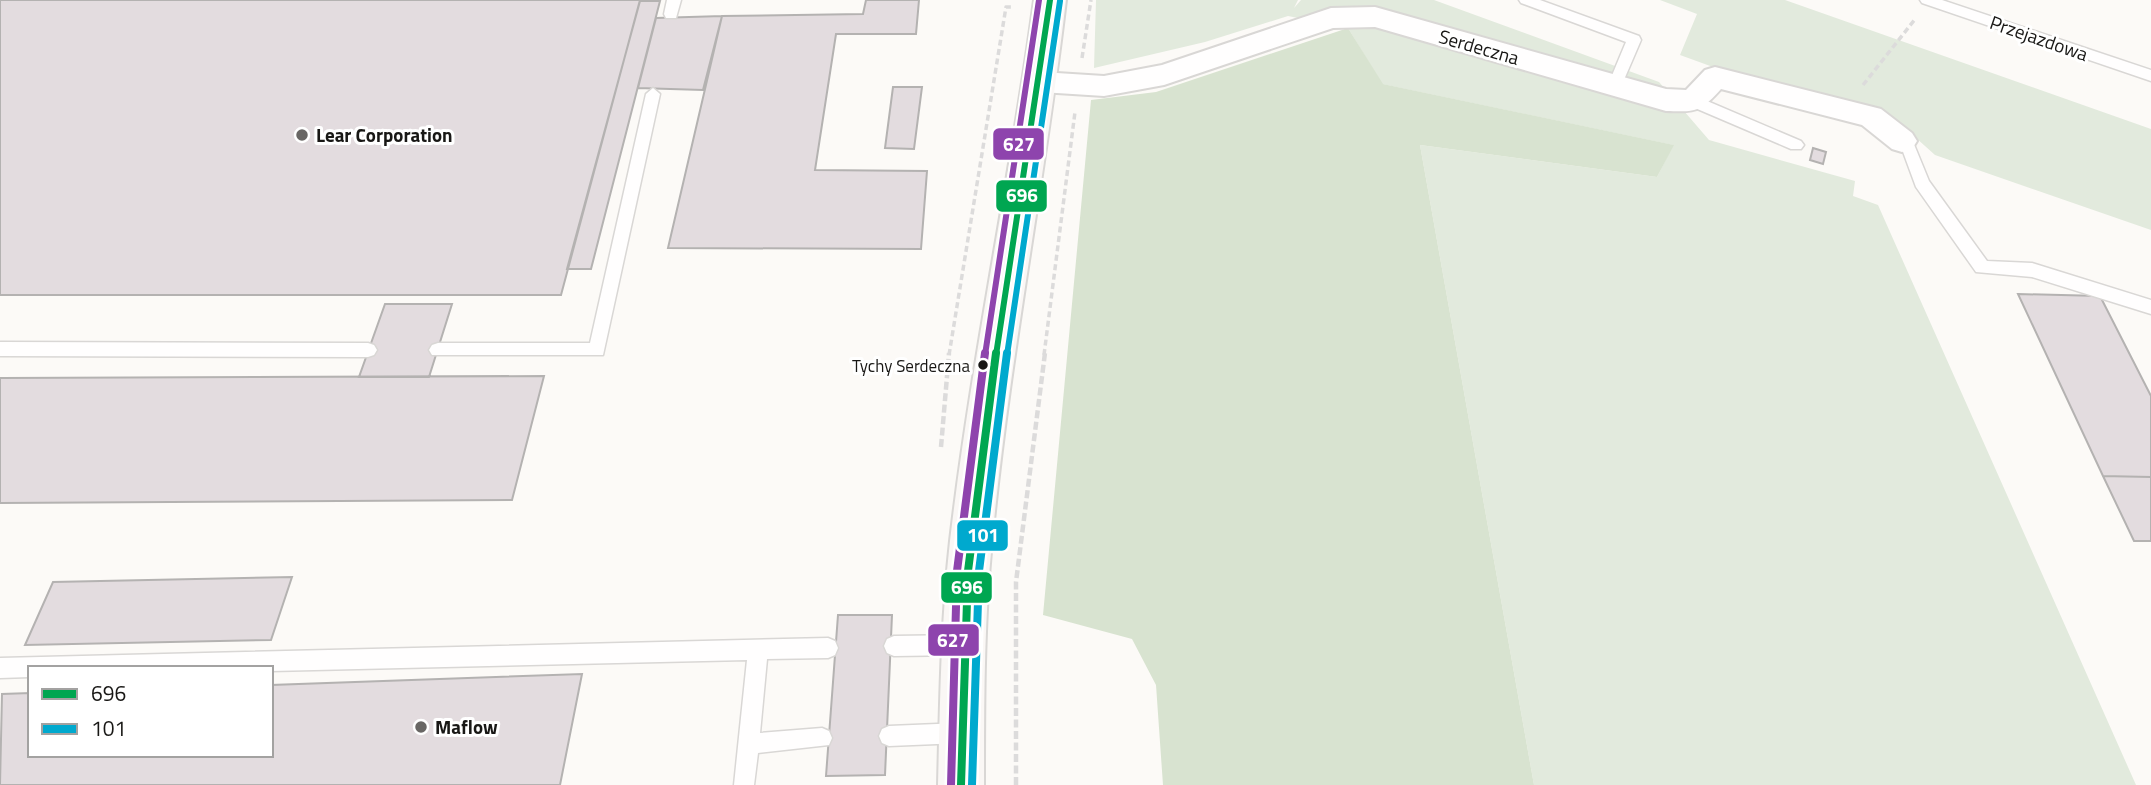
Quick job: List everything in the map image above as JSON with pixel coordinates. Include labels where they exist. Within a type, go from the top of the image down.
[{"type":"street","points":[[961,785],[963,645],[971,541],[982,450],[1041,82],[1050,0]]},
{"type":"street","name":"Serdeczna","points":[[1041,82],[1104,86],[1164,75],[1332,18],[1375,17],[1666,100],[1693,101]]},
{"type":"street","points":[[1693,101],[1715,77],[1871,117],[1902,141]]},
{"type":"lane","points":[[1527,0],[1634,40],[1615,86]]},
{"type":"lane","name":"Przejazdowa","points":[[1928,0],[2151,75]]},
{"type":"lane","points":[[438,350],[597,350],[653,94]]},
{"type":"lane","points":[[1693,101],[1796,145]]},
{"type":"lane","points":[[1902,141],[1908,146],[1922,183],[1982,267],[2032,270],[2151,307]]},
{"type":"lane","points":[[0,349],[369,350]]},
{"type":"lane","points":[[894,646],[963,645]]},
{"type":"lane","points":[[80,666],[828,648]]},
{"type":"lane","points":[[744,785],[758,649]]},
{"type":"lane","points":[[0,668],[28,667]]},
{"type":"lane","points":[[889,736],[961,733]]},
{"type":"lane","points":[[748,744],[822,738]]},
{"type":"path","points":[[1016,785],[1016,582],[1091,0]]},
{"type":"path","points":[[1844,110],[1928,0]]},
{"type":"shaded area","points":[[1096,0],[1298,0],[1294,8],[1301,0],[1434,0],[1659,82],[1709,140],[1855,181],[1853,196],[1878,205],[2136,785],[1534,785],[1420,145],[1657,177],[1673,145],[1382,84],[1348,28],[1288,16],[1205,42],[1094,68]]},
{"type":"shaded area","points":[[1660,0],[1785,0],[2151,129],[2151,230],[1935,155],[1895,119],[1855,102],[1713,67],[1680,55],[1697,14]]},
{"type":"green space","points":[[1348,28],[1383,84],[1674,145],[1657,177],[1420,145],[1534,785],[1163,785],[1156,685],[1132,639],[1043,615],[1091,100],[1156,92]]},
{"type":"building","name":"Lear Corporation","points":[[0,0],[640,0],[561,295],[0,295]]},
{"type":"building","points":[[866,0],[919,0],[916,34],[836,34],[815,170],[927,171],[921,249],[668,248],[722,16],[863,14]]},
{"type":"building","points":[[640,1],[660,1],[591,269],[567,269]]},
{"type":"building","points":[[722,16],[703,90],[638,88],[656,18]]},
{"type":"building","points":[[893,87],[922,87],[914,149],[885,148]]},
{"type":"building","points":[[1813,148],[1826,152],[1823,164],[1810,160]]},
{"type":"building","points":[[2018,294],[2100,296],[2151,396],[2151,477],[2103,476]]},
{"type":"building","points":[[385,304],[452,304],[429,377],[359,377]]},
{"type":"building","points":[[544,376],[512,500],[0,503],[0,378]]},
{"type":"building","points":[[2103,476],[2151,477],[2151,541],[2134,541]]},
{"type":"building","points":[[292,577],[271,640],[25,645],[53,582]]},
{"type":"building","points":[[838,615],[892,615],[885,775],[826,776]]},
{"type":"building","name":"Maflow","points":[[582,674],[560,785],[0,785],[2,694],[28,693],[28,757],[273,757],[273,685]]},
{"type":"transit line","name":"627","points":[[951,785],[955,602],[960,541],[977,406],[1039,0]]},
{"type":"transit line","name":"696","points":[[961,785],[964,632],[971,541],[988,406],[1050,0]]},
{"type":"transit line","name":"101","points":[[972,785],[974,663],[982,541],[999,406],[1060,1]]},
{"type":"place","name":"Lear Corporation","points":[[302,135]]},
{"type":"place","name":"Tychy Serdeczna","points":[[983,365]]},
{"type":"place","name":"Maflow","points":[[421,727]]}]
